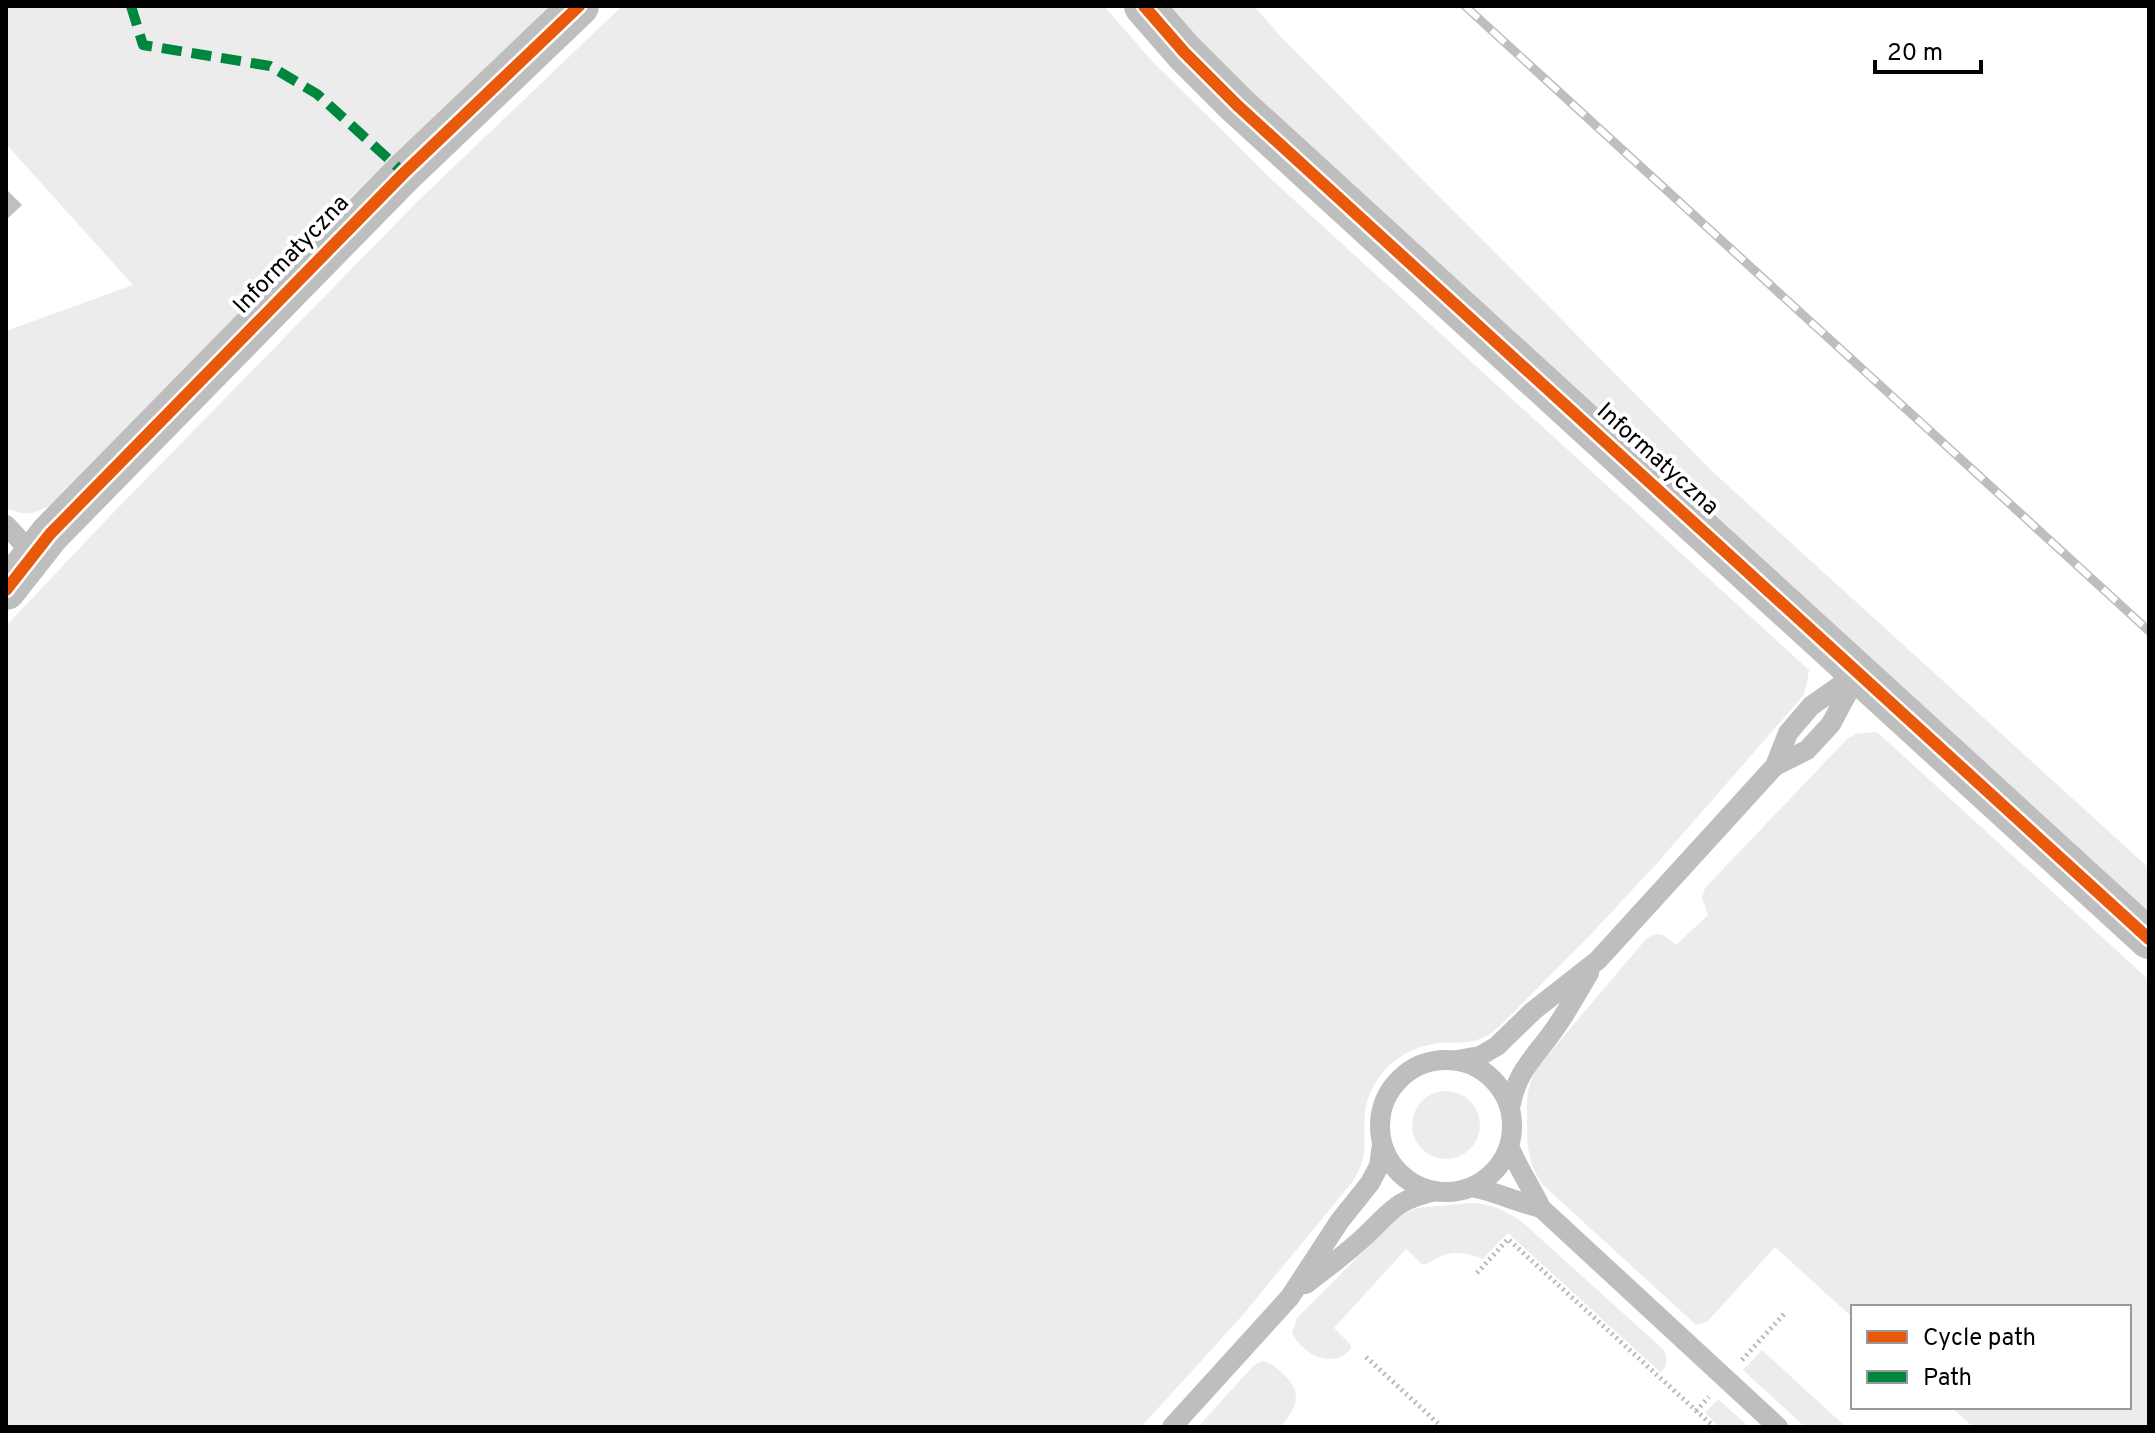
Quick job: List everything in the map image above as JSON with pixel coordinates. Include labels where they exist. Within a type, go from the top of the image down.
[{"type":"street","name":"Informatyczna","points":[[1144,6],[1237,105],[2149,939]]},
{"type":"street","name":"Informatyczna","points":[[6,590],[23,544],[576,8]]},
{"type":"lane","points":[[1172,1427],[1290,1297],[1339,1222],[1370,1183],[1379,1166],[1382,1143],[1380,1124],[1383,1105],[1391,1088],[1404,1074],[1420,1064],[1480,1056],[1497,1046],[1533,1011],[1598,960],[1775,766],[1788,733],[1811,706],[1858,673]]},
{"type":"lane","points":[[1510,1108],[1514,1089],[1529,1060],[1555,1028],[1598,960]]},
{"type":"lane","points":[[1382,1143],[1389,1160],[1402,1175],[1417,1185],[1454,1192],[1472,1187],[1489,1177],[1501,1163],[1509,1146],[1513,1127],[1510,1108],[1503,1091],[1491,1077],[1475,1066],[1457,1060]]},
{"type":"lane","points":[[1509,1146],[1541,1208],[1778,1427]]},
{"type":"lane","points":[[1472,1187],[1541,1208]]},
{"type":"lane","points":[[1290,1297],[1363,1239],[1394,1207],[1413,1196],[1436,1191]]},
{"type":"path","points":[[1477,1273],[1508,1239],[1714,1427]]},
{"type":"path","points":[[1366,1357],[1442,1427]]},
{"type":"shaded area","points":[[6,6],[550,6],[340,208],[58,500],[39,511],[27,513],[6,508],[6,331],[133,285],[6,144]]},
{"type":"shaded area","points":[[622,6],[1104,6],[1151,60],[1269,177],[1809,670],[1803,696],[1659,861],[1503,1023],[1477,1040],[1440,1043],[1408,1052],[1383,1072],[1368,1098],[1363,1156],[1353,1181],[1242,1316],[1141,1427],[6,1427],[6,626],[417,202]]},
{"type":"shaded area","points":[[1171,6],[1254,6],[1281,37],[1714,473],[2149,868],[2149,915],[1272,111],[1206,48]]},
{"type":"shaded area","points":[[6,189],[22,205],[6,220]]},
{"type":"shaded area","points":[[1877,732],[2149,980],[2149,1427],[1973,1427],[1953,1409],[2131,1409],[2131,1305],[1851,1305],[1851,1316],[1775,1247],[1708,1321],[1695,1324],[1543,1185],[1532,1164],[1527,1102],[1536,1069],[1646,939],[1662,935],[1676,945],[1708,915],[1702,898],[1705,888],[1847,739],[1856,734]]},
{"type":"shaded area","points":[[1446,1091],[1470,1101],[1480,1125],[1470,1149],[1446,1159],[1422,1149],[1412,1125],[1422,1101]]},
{"type":"shaded area","points":[[1470,1203],[1496,1208],[1520,1220],[1664,1350],[1666,1362],[1661,1373],[1508,1233],[1483,1259],[1452,1253],[1423,1265],[1406,1249],[1334,1328],[1350,1344],[1351,1348],[1344,1355],[1327,1359],[1319,1357],[1297,1341],[1292,1333],[1297,1318],[1395,1220],[1417,1208]]},
{"type":"shaded area","points":[[1762,1350],[1846,1427],[1805,1427],[1743,1370]]},
{"type":"shaded area","points":[[1262,1361],[1277,1368],[1290,1382],[1296,1395],[1294,1408],[1280,1427],[1198,1427],[1254,1365]]},
{"type":"shaded area","points":[[1718,1399],[1749,1427],[1720,1427],[1705,1413]]},
{"type":"railway","points":[[1465,6],[2149,631]]},
{"type":"marked path","points":[[131,6],[143,45],[270,66],[317,94],[404,173]]},
{"type":"cycle path","points":[[6,590],[50,534],[404,173],[579,6]]},
{"type":"cycle path","points":[[1144,6],[1237,105],[2149,939]]}]
